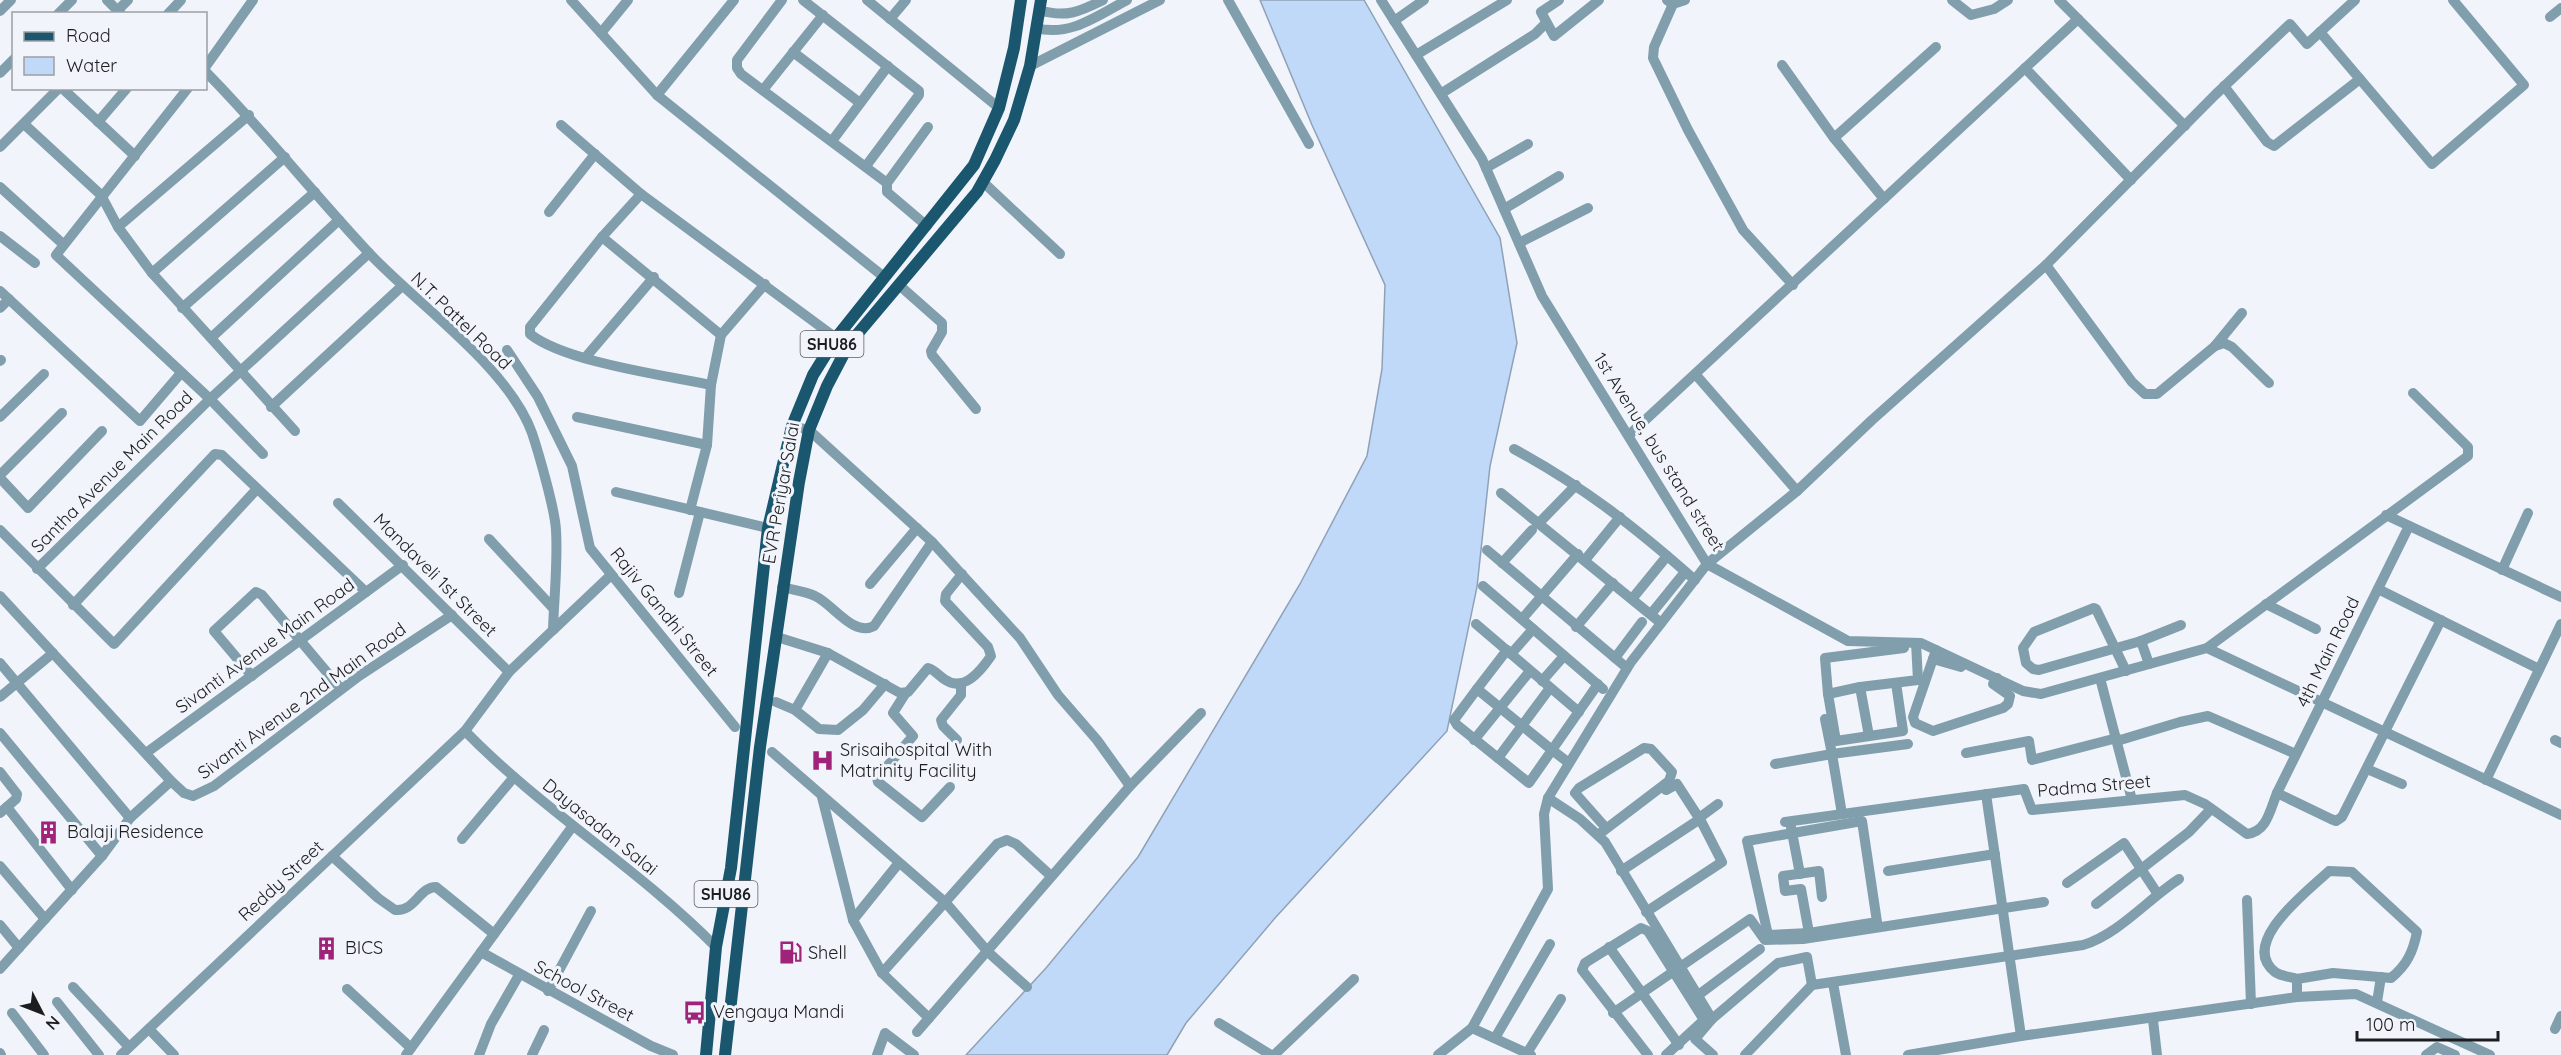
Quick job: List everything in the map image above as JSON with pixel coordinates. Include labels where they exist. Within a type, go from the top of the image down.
[{"type":"main road","name":"EVR Periyar Salai","points":[[706,1055],[716,947],[730,868],[768,528],[792,426],[813,375],[836,338],[974,165],[999,108],[1014,48],[1021,0]]},
{"type":"main road","name":"EVR Periyar Salai","points":[[725,1055],[760,747],[809,430],[827,386],[849,344],[983,182],[1014,120],[1030,66],[1040,5]]},
{"type":"street","points":[[0,11],[11,0]]},
{"type":"street","points":[[60,12],[72,0]]},
{"type":"street","points":[[107,0],[120,12],[128,0]]},
{"type":"street","points":[[170,12],[181,0]]},
{"type":"street","points":[[207,65],[252,0]]},
{"type":"street","points":[[571,0],[657,95],[884,277]]},
{"type":"street","points":[[602,33],[628,0]]},
{"type":"street","points":[[657,95],[734,0]]},
{"type":"street","points":[[782,0],[737,60],[737,68],[741,74],[887,183]]},
{"type":"street","points":[[803,0],[917,87],[919,95],[866,166]]},
{"type":"street","points":[[867,0],[999,108]]},
{"type":"street","points":[[890,19],[906,0]]},
{"type":"street","points":[[1040,5],[1059,16],[1083,10],[1103,0]]},
{"type":"street","points":[[1036,28],[1052,32],[1069,30],[1126,0]]},
{"type":"street","points":[[1030,66],[1160,0]]},
{"type":"street","points":[[1228,0],[1309,144]]},
{"type":"street","name":"1st Avenue, bus stand street","points":[[1381,0],[1442,93],[1486,168],[1542,296],[1707,564],[1848,641],[1916,645],[1995,681],[2023,691],[2042,694],[2207,648],[2468,456],[2468,447],[2413,393]]},
{"type":"street","points":[[1394,21],[1424,0]]},
{"type":"street","points":[[1416,55],[1507,0]]},
{"type":"street","points":[[1559,0],[1541,12],[1554,36],[1599,0]]},
{"type":"street","points":[[1685,0],[1670,2],[1654,47],[1653,57],[1688,130],[1743,230],[1792,285]]},
{"type":"street","points":[[1952,0],[1971,15],[1994,9],[2008,0]]},
{"type":"street","points":[[2059,0],[2185,126]]},
{"type":"street","points":[[1438,1055],[1472,1028],[1548,889],[1544,814],[1548,798],[1627,668],[1707,564],[1797,491],[1872,420],[2046,265],[2224,86],[2290,24],[2307,44],[2355,0]]},
{"type":"street","points":[[2320,32],[2433,164],[2524,85],[2453,0]]},
{"type":"street","points":[[2550,17],[2561,8]]},
{"type":"street","points":[[763,90],[823,15]]},
{"type":"street","points":[[1629,435],[2078,19]]},
{"type":"street","points":[[1442,93],[1534,34],[1546,23]]},
{"type":"street","points":[[1834,138],[1936,47]]},
{"type":"street","points":[[793,52],[860,103]]},
{"type":"street","points":[[0,73],[12,61]]},
{"type":"street","points":[[1782,65],[1834,138],[1884,199]]},
{"type":"street","points":[[832,141],[888,66]]},
{"type":"street","points":[[2025,68],[2131,180]]},
{"type":"street","name":"N.T. Pattel Road","points":[[207,73],[249,115],[369,254],[401,287],[484,362],[511,393],[531,432],[556,528],[553,630]]},
{"type":"street","points":[[2224,86],[2267,142],[2274,146],[2360,79]]},
{"type":"street","points":[[2,141],[24,124],[59,90]]},
{"type":"street","points":[[63,90],[135,156]]},
{"type":"street","points":[[98,122],[125,90]]},
{"type":"street","points":[[186,90],[101,195],[56,255],[210,399],[263,454]]},
{"type":"street","points":[[118,227],[249,115]]},
{"type":"street","points":[[24,124],[101,195],[118,227],[152,273],[295,431]]},
{"type":"street","points":[[561,125],[641,194],[836,338]]},
{"type":"street","points":[[927,127],[887,183],[887,192],[927,226]]},
{"type":"street","points":[[1486,168],[1528,144]]},
{"type":"street","points":[[549,212],[595,154]]},
{"type":"street","points":[[152,273],[285,157]]},
{"type":"street","points":[[1504,209],[1559,176]]},
{"type":"street","points":[[983,182],[1060,254]]},
{"type":"street","points":[[0,187],[63,244]]},
{"type":"street","points":[[182,308],[315,192]]},
{"type":"street","points":[[641,194],[602,237],[530,327],[530,334],[540,342],[585,358],[711,385]]},
{"type":"street","points":[[1519,243],[1588,208]]},
{"type":"street","points":[[212,337],[339,220]]},
{"type":"street","points":[[0,236],[35,263]]},
{"type":"street","points":[[602,237],[654,277],[721,335]]},
{"type":"street","name":"Santha Avenue Main Road","points":[[37,569],[210,399],[369,254]]},
{"type":"street","points":[[2046,265],[2132,382],[2145,394],[2157,394],[2215,346],[2242,313]]},
{"type":"street","points":[[585,358],[654,277]]},
{"type":"street","points":[[679,593],[707,445],[711,385],[721,335],[765,284]]},
{"type":"street","points":[[899,285],[942,323],[942,332],[931,351],[932,355],[976,409]]},
{"type":"street","points":[[271,406],[401,287]]},
{"type":"street","points":[[0,308],[4,295],[140,421],[181,373]]},
{"type":"street","points":[[2215,346],[2224,344],[2232,347],[2269,383]]},
{"type":"street","name":"Rajiv Gandhi Street","points":[[507,350],[538,397],[572,466],[590,548],[735,727]]},
{"type":"street","points":[[0,417],[44,374]]},
{"type":"street","points":[[1696,375],[1797,491]]},
{"type":"street","points":[[62,412],[0,476],[28,508],[102,431]]},
{"type":"street","points":[[577,417],[707,445]]},
{"type":"street","points":[[792,426],[809,430],[932,542],[1020,638],[1053,689],[1097,740],[1130,786]]},
{"type":"street","points":[[1514,449],[1576,485],[1620,517],[1695,580]]},
{"type":"street","points":[[74,605],[215,454],[222,455],[256,490],[366,592]]},
{"type":"street","points":[[1502,563],[1576,485]]},
{"type":"street","points":[[0,530],[114,644],[256,490]]},
{"type":"street","points":[[616,492],[768,528]]},
{"type":"street","points":[[1501,493],[1536,527],[1582,557],[1661,623]]},
{"type":"street","name":"Mandaveli 1st Street","points":[[338,502],[508,672]]},
{"type":"street","points":[[2502,570],[2528,513]]},
{"type":"street","points":[[2386,515],[2561,597]]},
{"type":"street","points":[[1522,619],[1620,517]]},
{"type":"street","name":"4th Main Road","points":[[2277,793],[2409,526]]},
{"type":"street","points":[[870,584],[917,528]]},
{"type":"street","points":[[489,539],[553,608]]},
{"type":"street","points":[[783,587],[815,596],[859,628],[870,628],[874,626],[932,542]]},
{"type":"street","points":[[1487,550],[1627,668]]},
{"type":"street","points":[[1632,599],[1667,556]]},
{"type":"street","name":"Sivanti Avenue Main Road","points":[[146,753],[403,565]]},
{"type":"street","points":[[1651,614],[1685,572]]},
{"type":"street","points":[[950,787],[922,817],[878,783],[877,778],[913,736],[893,713],[905,694],[928,668],[945,680],[961,685],[967,683],[991,656],[988,647],[944,598],[962,574]]},
{"type":"street","points":[[465,731],[508,672],[611,575]]},
{"type":"street","points":[[1576,627],[1613,583]]},
{"type":"street","points":[[1483,586],[1611,694]]},
{"type":"street","points":[[2378,589],[2539,669]]},
{"type":"street","points":[[252,676],[214,631],[253,592],[262,595],[341,689]]},
{"type":"street","name":"Sivanti Avenue 2nd Main Road","points":[[0,596],[171,781],[184,793],[193,796],[201,794],[341,689],[452,615]]},
{"type":"street","points":[[2266,604],[2316,629]]},
{"type":"street","points":[[2126,671],[2116,649],[2094,608],[2034,632],[2026,642],[2024,656],[2029,667],[2039,670],[2116,649],[2181,626]]},
{"type":"street","points":[[2277,793],[2336,821],[2346,811],[2441,620]]},
{"type":"street","points":[[1615,658],[1642,622]]},
{"type":"street","points":[[1476,624],[1579,712]]},
{"type":"street","points":[[2486,780],[2561,624]]},
{"type":"street","points":[[1533,629],[1476,689],[1454,720],[1474,740],[1529,783],[1598,684]]},
{"type":"street","points":[[777,637],[828,654],[905,694]]},
{"type":"street","points":[[2141,641],[2149,664]]},
{"type":"street","points":[[1828,694],[1860,687],[1918,680],[1916,645],[1825,658],[1828,694],[1836,741],[1903,731],[1896,683]]},
{"type":"street","points":[[2207,648],[2561,815]]},
{"type":"street","points":[[0,697],[52,653]]},
{"type":"street","points":[[795,710],[828,654]]},
{"type":"street","points":[[1934,654],[1913,717],[1915,723],[1926,730],[1933,731],[2003,708],[2008,704],[2010,696],[1995,681]]},
{"type":"street","points":[[1498,758],[1522,726],[1564,656]]},
{"type":"street","points":[[0,663],[130,818]]},
{"type":"street","points":[[1474,740],[1530,671]]},
{"type":"street","points":[[2100,678],[2132,800]]},
{"type":"street","points":[[776,702],[795,710],[819,729],[838,730],[863,710],[885,684]]},
{"type":"street","points":[[957,740],[943,726],[941,720],[961,695],[961,685]]},
{"type":"street","points":[[1860,687],[1869,736]]},
{"type":"street","points":[[1476,689],[1569,763]]},
{"type":"street","points":[[917,1032],[1130,786],[1201,713]]},
{"type":"street","points":[[1966,753],[2029,741],[2032,760],[2208,716],[2296,754]]},
{"type":"street","points":[[1825,719],[1842,814]]},
{"type":"street","name":"Dayasadan Salai","points":[[465,731],[572,827],[686,917],[716,947]]},
{"type":"street","name":"Reddy Street","points":[[121,1055],[465,731]]},
{"type":"street","points":[[0,733],[102,856]]},
{"type":"street","points":[[1775,764],[1908,744]]},
{"type":"street","points":[[1602,834],[1672,777],[1672,772],[1651,749],[1644,748],[1575,793],[1602,834],[1704,1020],[1679,1045],[1665,1055]]},
{"type":"street","points":[[772,752],[898,864],[946,903],[988,952],[1027,987]]},
{"type":"street","points":[[2367,770],[2402,784]]},
{"type":"street","points":[[0,772],[16,791],[16,799],[4,810],[72,890]]},
{"type":"street","points":[[462,839],[514,777]]},
{"type":"street","points":[[0,969],[102,856],[130,818],[171,781]]},
{"type":"street","points":[[1602,834],[1674,784],[1677,784],[1699,818],[1722,862],[1646,912]]},
{"type":"street","name":"Padma Street","points":[[1789,825],[1842,814],[2024,789],[2032,810],[2185,795],[2211,809],[2247,834],[2254,834],[2263,828],[2277,793]]},
{"type":"street","points":[[1986,794],[2020,1036]]},
{"type":"street","points":[[822,796],[853,920],[882,973],[929,1018]]},
{"type":"street","points":[[1548,798],[1602,834]]},
{"type":"street","points":[[1622,871],[1718,804]]},
{"type":"street","points":[[2096,904],[2189,832],[2211,809]]},
{"type":"street","points":[[1862,821],[1877,922],[1806,936],[1768,935],[1747,841],[1789,825],[1862,821]]},
{"type":"street","points":[[1789,825],[1800,874]]},
{"type":"street","points":[[347,989],[409,1052],[572,827]]},
{"type":"street","points":[[882,973],[997,844],[1007,840],[1016,844],[1051,876]]},
{"type":"street","points":[[2067,883],[2124,843],[2157,893]]},
{"type":"street","points":[[1888,871],[1995,854]]},
{"type":"street","points":[[332,856],[378,898],[395,910],[408,908],[429,889],[436,887],[494,934]]},
{"type":"street","points":[[853,920],[898,864]]},
{"type":"street","points":[[0,866],[45,919]]},
{"type":"street","points":[[1812,985],[1801,889],[1785,891],[1783,876],[1819,871],[1822,897]]},
{"type":"street","points":[[2329,871],[2352,872],[2417,932],[2414,950],[2402,968],[2391,978],[2333,973],[2297,979],[2276,973],[2266,960],[2265,942],[2271,928],[2329,871]]},
{"type":"street","points":[[1745,1055],[1812,985],[2008,957],[2096,941],[2157,893],[2179,879]]},
{"type":"street","points":[[2247,900],[2251,1005]]},
{"type":"street","points":[[1613,1013],[1750,919],[1763,939],[1806,936],[2044,902]]},
{"type":"street","points":[[548,991],[591,911]]},
{"type":"street","points":[[0,925],[19,948]]},
{"type":"street","points":[[1648,1055],[1613,1013],[1582,970],[1585,963],[1641,928],[1645,928],[1712,1019]]},
{"type":"street","points":[[1495,1038],[1550,944]]},
{"type":"street","points":[[1609,948],[1679,1045]]},
{"type":"street","points":[[1697,996],[1760,949]]},
{"type":"street","name":"School Street","points":[[481,952],[650,1050],[673,1055]]},
{"type":"street","points":[[1713,1055],[1695,1039],[1712,1019],[1778,963],[1807,957]]},
{"type":"street","points":[[479,1055],[491,1024],[519,975]]},
{"type":"street","points":[[2377,1002],[2381,977]]},
{"type":"street","points":[[1219,1023],[1273,1055],[1354,979]]},
{"type":"street","points":[[2297,979],[2297,997]]},
{"type":"street","points":[[1833,983],[1846,1055]]},
{"type":"street","points":[[73,987],[129,1047]]},
{"type":"street","points":[[1908,1055],[2020,1036],[2153,1020],[2297,997],[2356,994],[2490,1055]]},
{"type":"street","points":[[1472,1028],[1529,1054],[1562,999]]},
{"type":"street","points":[[57,1002],[99,1055]]},
{"type":"street","points":[[12,1013],[44,1055]]},
{"type":"street","points":[[2555,1029],[2561,1016]]},
{"type":"street","points":[[2153,1020],[2157,1055]]},
{"type":"street","points":[[149,1029],[174,1055]]},
{"type":"street","points":[[532,1055],[544,1030]]},
{"type":"street","points":[[877,1055],[885,1033],[914,1055]]},
{"type":"street","points":[[2426,1055],[2437,1047],[2455,1055]]},
{"type":"water","points":[[1260,0],[1364,0],[1500,238],[1517,343],[1490,466],[1477,587],[1447,731],[1275,918],[1186,1023],[1167,1055],[966,1055],[1046,968],[1138,857],[1300,584],[1367,456],[1382,369],[1385,285],[1312,125]]},
{"type":"place","name":"Srisaihospital With Matrinity Facility","points":[[822,760]]},
{"type":"place","name":"Balaji Residence","points":[[49,832]]},
{"type":"place","name":"BICS","points":[[327,948]]},
{"type":"place","name":"Shell","points":[[790,953]]},
{"type":"place","name":"Vengaya Mandi","points":[[695,1012]]}]
